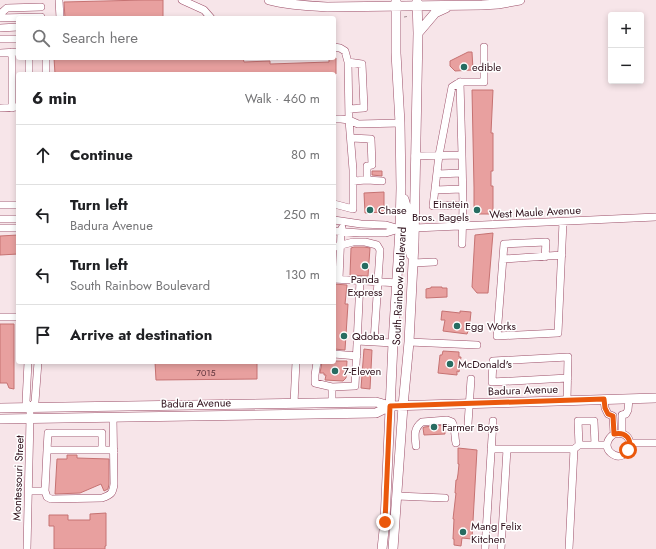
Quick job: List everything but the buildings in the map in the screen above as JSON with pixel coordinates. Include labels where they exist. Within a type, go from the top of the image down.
[{"type":"main road","points":[[269,0],[282,3],[313,6],[396,3],[482,6],[520,0]]},
{"type":"main road","name":"South Rainbow Boulevard","points":[[382,549],[400,229],[400,123],[396,53],[396,3]]},
{"type":"main road","name":"South Rainbow Boulevard","points":[[393,549],[409,342],[415,228],[418,33],[417,3]]},
{"type":"main road","points":[[418,33],[435,13],[448,6]]},
{"type":"main road","points":[[401,188],[408,213],[408,222],[415,228]]},
{"type":"main road","points":[[400,229],[405,229],[407,233],[413,262]]},
{"type":"main road","name":"Badura Avenue","points":[[0,408],[376,402],[390,406],[403,406],[656,398]]},
{"type":"main road","points":[[294,403],[294,414]]},
{"type":"main road","name":"Badura Avenue","points":[[0,419],[376,412],[390,406]]},
{"type":"main road","points":[[384,534],[386,549]]},
{"type":"street","points":[[59,0],[60,16]]},
{"type":"street","points":[[182,0],[204,10],[209,16]]},
{"type":"street","points":[[1,14],[7,8],[41,10]]},
{"type":"street","points":[[0,28],[16,27]]},
{"type":"street","points":[[0,34],[16,34]]},
{"type":"street","points":[[0,39],[16,38]]},
{"type":"street","points":[[336,47],[345,51],[348,62],[353,209],[336,205]]},
{"type":"street","points":[[463,205],[433,206],[439,155],[452,87],[460,82],[484,82],[484,47]]},
{"type":"street","points":[[0,52],[15,52],[15,107],[0,108]]},
{"type":"street","points":[[29,60],[29,72]]},
{"type":"street","points":[[46,60],[46,72]]},
{"type":"street","points":[[348,62],[362,64],[364,108],[349,109]]},
{"type":"street","points":[[460,82],[463,205],[462,244]]},
{"type":"street","points":[[336,119],[350,120],[358,124],[400,123]]},
{"type":"street","points":[[351,138],[371,139],[372,165],[367,166],[367,180]]},
{"type":"street","points":[[415,156],[462,155]]},
{"type":"street","points":[[437,174],[462,173]]},
{"type":"street","points":[[353,181],[382,181]]},
{"type":"street","points":[[435,190],[462,189]]},
{"type":"street","points":[[0,205],[16,205]]},
{"type":"street","name":"West Maule Avenue","points":[[415,228],[656,217]]},
{"type":"street","points":[[0,219],[16,219]]},
{"type":"street","points":[[336,220],[361,224],[386,224],[400,229]]},
{"type":"street","points":[[343,222],[337,231],[336,279],[398,283]]},
{"type":"street","points":[[545,257],[546,242],[504,244],[497,336],[558,333],[563,222]]},
{"type":"street","points":[[0,228],[16,228]]},
{"type":"street","points":[[337,231],[386,233],[400,229]]},
{"type":"street","points":[[337,247],[353,242],[365,242],[377,245],[380,250],[374,342]]},
{"type":"street","points":[[503,259],[562,255]]},
{"type":"street","points":[[413,262],[434,262]]},
{"type":"street","points":[[317,364],[315,383],[332,387],[355,386],[360,281]]},
{"type":"street","points":[[0,317],[16,316]]},
{"type":"street","points":[[357,341],[393,343]]},
{"type":"street","points":[[409,342],[477,345]]},
{"type":"street","points":[[336,354],[356,356]]},
{"type":"street","points":[[568,378],[492,382],[493,361],[568,357],[568,378],[568,400]]},
{"type":"street","name":"Montessouri Street","points":[[27,549],[30,418],[30,408],[26,402],[28,364]]},
{"type":"street","name":"Montessouri Street","points":[[30,408],[36,402],[38,364]]},
{"type":"street","points":[[294,403],[296,364]]},
{"type":"street","points":[[468,424],[471,379]]},
{"type":"street","points":[[332,387],[332,403]]},
{"type":"street","points":[[604,399],[605,408],[608,414],[613,416],[626,414],[629,399]]},
{"type":"street","points":[[622,415],[622,433]]},
{"type":"street","points":[[613,416],[614,434]]},
{"type":"street","points":[[102,450],[102,433],[48,433],[45,491],[47,496],[51,499],[102,498],[109,496],[113,491],[114,484],[113,417]]},
{"type":"street","points":[[416,446],[416,430],[422,422],[447,420],[452,422],[455,426],[454,438],[456,443]]},
{"type":"street","points":[[485,549],[493,421]]},
{"type":"street","points":[[569,549],[578,421],[594,421],[595,445]]},
{"type":"street","points":[[622,433],[627,437],[630,443],[628,450],[620,456],[610,452],[607,445],[609,438],[614,434],[622,433]]},
{"type":"street","points":[[630,443],[656,443]]},
{"type":"street","points":[[491,449],[607,445]]},
{"type":"street","points":[[501,549],[507,449]]},
{"type":"street","points":[[47,450],[114,450]]},
{"type":"street","points":[[29,491],[45,491]]},
{"type":"street","points":[[397,496],[445,498]]},
{"type":"path","points":[[401,18],[412,15]]},
{"type":"place","name":"edible","points":[[464,67]]},
{"type":"place","name":"Chase","points":[[370,210]]},
{"type":"place","name":"Einstein Bros. Bagels","points":[[477,210]]},
{"type":"place","name":"Panda Express","points":[[365,266]]},
{"type":"place","name":"Egg Works","points":[[457,326]]},
{"type":"place","name":"Qdoba","points":[[344,336]]},
{"type":"place","name":"McDonald's","points":[[450,364]]},
{"type":"place","name":"7-Eleven","points":[[335,371]]},
{"type":"place","name":"Farmer Boys","points":[[434,427]]},
{"type":"place","name":"Mang Felix Kitchen","points":[[463,532]]},
{"type":"route","points":[[385,522],[390,406],[604,399],[605,408],[608,414],[613,416],[614,434],[622,433],[627,437],[630,443],[628,450]]}]
